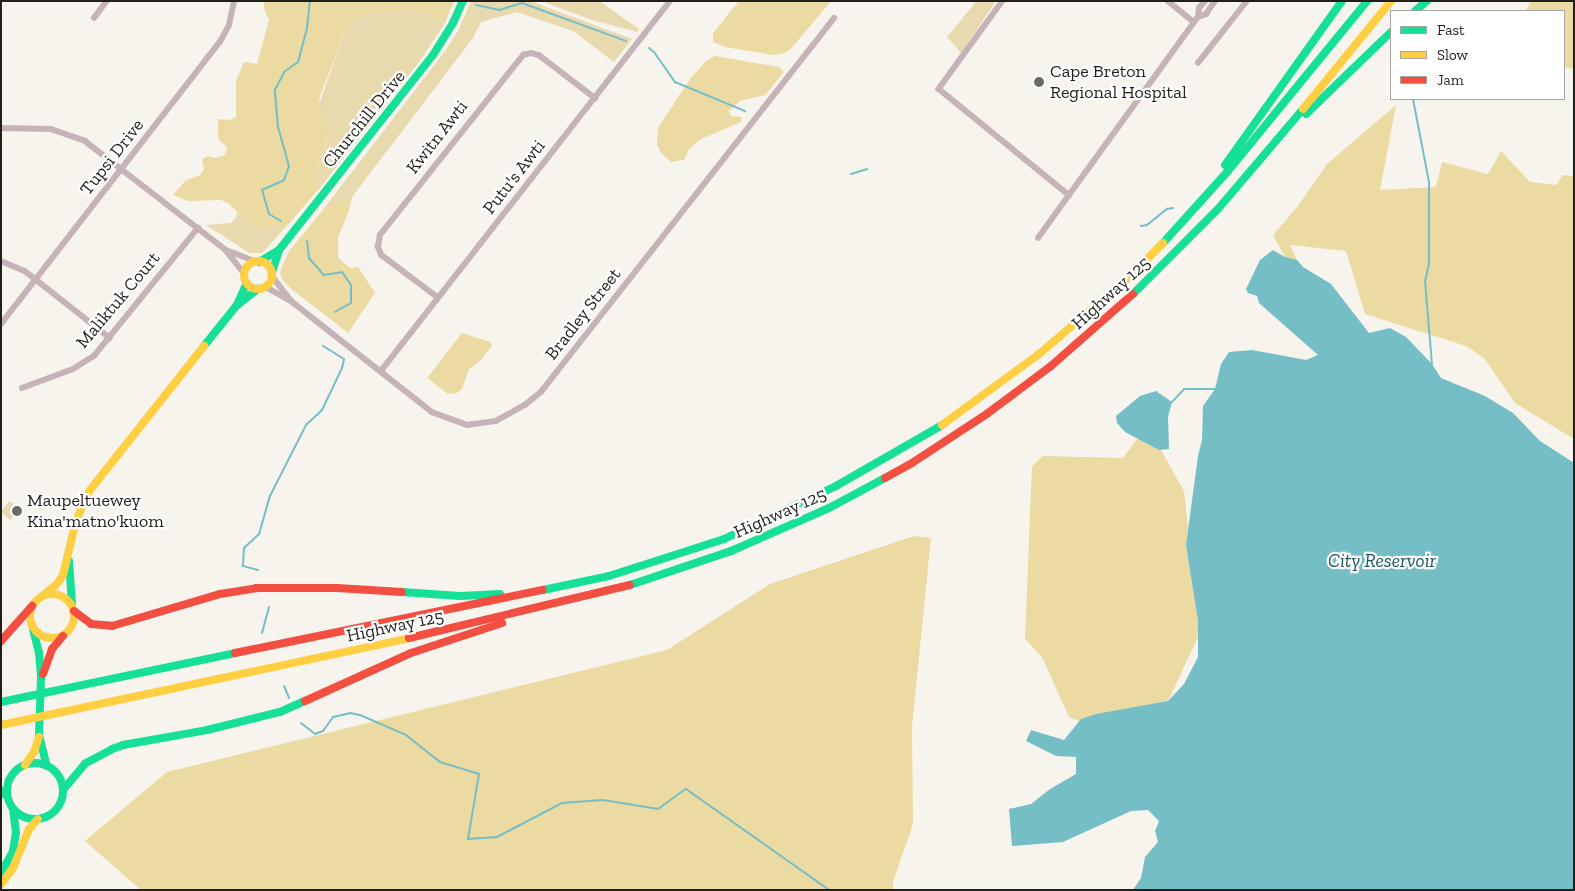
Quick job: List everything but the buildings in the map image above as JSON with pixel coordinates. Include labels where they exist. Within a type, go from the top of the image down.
[{"type":"main road","name":"Churchill Drive","points":[[258,262],[279,250],[433,55],[453,23],[463,1]]},
{"type":"main road","points":[[1188,216],[1342,1]]},
{"type":"main road","name":"Highway 125","points":[[1,702],[566,586],[660,561],[724,538],[806,501],[885,460],[939,427],[1016,373],[1127,279],[1188,216],[1367,1]]},
{"type":"main road","name":"Highway 125","points":[[1,726],[564,603],[672,573],[770,536],[859,492],[938,447],[988,414],[1051,366],[1114,311],[1212,216],[1267,154],[1391,1]]},
{"type":"main road","points":[[1416,10],[1427,1]]},
{"type":"main road","points":[[1267,154],[1390,33]]},
{"type":"main road","name":"Churchill Drive","points":[[272,274],[279,250]]},
{"type":"main road","points":[[1,641],[32,606],[60,579],[77,515],[90,490],[236,306],[247,283],[245,274],[248,266],[258,262],[267,264],[272,274],[262,288],[236,306]]},
{"type":"main road","points":[[247,283],[262,288]]},
{"type":"main road","points":[[41,678],[52,649],[74,623],[70,546]]},
{"type":"main road","points":[[42,596],[58,594],[91,624],[112,626],[220,594],[256,588],[300,587],[460,596],[487,595],[566,586]]},
{"type":"main road","points":[[40,735],[34,752],[25,764],[12,774],[4,793],[14,809],[27,818],[38,819],[48,816],[56,809],[61,800],[63,790],[86,763],[112,749],[123,745],[240,723],[280,712],[412,653],[564,603]]},
{"type":"main road","points":[[32,606],[30,620],[39,653],[41,678],[40,735],[47,766]]},
{"type":"main road","points":[[32,627],[43,636],[50,638],[63,636]]},
{"type":"main road","points":[[25,764],[40,763],[47,766],[55,772],[63,790]]},
{"type":"main road","points":[[1,874],[13,851],[16,833],[14,809]]},
{"type":"main road","points":[[1,884],[13,868],[29,829],[38,819]]},
{"type":"street","points":[[94,18],[107,1]]},
{"type":"street","name":"Tupsi Drive","points":[[1,324],[220,42],[229,25],[234,1]]},
{"type":"street","points":[[1003,1],[939,89],[1069,195]]},
{"type":"street","points":[[1168,1],[1196,20]]},
{"type":"street","points":[[1038,238],[1196,20],[1199,8],[1204,1]]},
{"type":"street","points":[[1196,20],[1206,14],[1215,1]]},
{"type":"street","points":[[1198,63],[1247,1]]},
{"type":"street","name":"Putu's Awti","points":[[381,371],[595,98],[666,3]]},
{"type":"street","name":"Bradley Street","points":[[262,288],[291,301],[432,412],[467,425],[496,421],[525,405],[541,392],[834,18]]},
{"type":"street","name":"Kwitn Awti","points":[[438,298],[381,255],[378,239],[386,227],[523,55],[531,53],[538,55],[595,98]]},
{"type":"street","points":[[1,128],[40,128],[65,132],[85,141],[226,250],[245,274]]},
{"type":"street","name":"Maliktuk Court","points":[[22,388],[80,366],[94,356],[198,228]]},
{"type":"street","points":[[226,250],[258,262]]},
{"type":"street","points":[[1,261],[20,268],[110,338]]},
{"type":"street","name":"Bradley Street","points":[[272,274],[291,301]]},
{"type":"shaded area","points":[[264,1],[454,1],[445,23],[424,12],[402,10],[371,13],[359,17],[343,37],[320,96],[319,104],[329,137],[318,163],[319,189],[283,230],[276,226],[259,229],[254,227],[228,203],[221,200],[188,201],[173,195],[186,180],[200,175],[204,169],[202,159],[208,156],[216,158],[225,155],[227,147],[218,139],[218,119],[229,120],[236,117],[236,81],[244,62],[257,64],[269,20],[264,9]]},
{"type":"shaded area","points":[[471,1],[530,1],[632,39],[614,62],[573,31],[517,12],[481,22],[473,38],[352,197],[322,211],[445,51],[458,31]]},
{"type":"shaded area","points":[[541,1],[599,1],[639,29],[637,32],[592,20]]},
{"type":"shaded area","points":[[739,1],[831,1],[790,50],[773,55],[725,47],[713,42],[713,33]]},
{"type":"shaded area","points":[[973,1],[996,1],[961,53],[947,37],[975,3]]},
{"type":"shaded area","points":[[1531,1],[1574,1],[1574,69],[1565,67],[1565,10],[1526,10]]},
{"type":"shaded area","points":[[402,10],[424,12],[445,23],[419,62],[319,189],[318,163],[329,137],[319,104],[343,37],[359,17],[371,13]]},
{"type":"shaded area","points":[[715,56],[779,67],[784,72],[765,95],[740,101],[729,111],[731,116],[742,117],[741,122],[701,139],[689,149],[684,160],[671,162],[661,153],[657,145],[658,128],[690,79],[706,61]]},
{"type":"shaded area","points":[[1396,105],[1380,190],[1436,187],[1442,162],[1488,174],[1501,151],[1530,182],[1556,185],[1563,175],[1574,176],[1574,439],[1515,403],[1484,358],[1466,346],[1365,314],[1346,251],[1290,245],[1297,260],[1285,257],[1273,235],[1298,206],[1327,164]]},
{"type":"shaded area","points":[[352,197],[349,211],[338,237],[338,258],[350,268],[358,267],[375,293],[348,333],[289,287],[282,279],[280,272],[289,251],[322,211]]},
{"type":"shaded area","points":[[237,212],[254,227],[276,226],[283,230],[262,253],[249,253],[206,225],[231,223],[236,218]]},
{"type":"shaded area","points":[[462,333],[490,342],[492,346],[478,363],[469,369],[462,389],[457,393],[448,394],[427,378]]},
{"type":"shaded area","points":[[1138,438],[1161,450],[1184,491],[1188,527],[1186,545],[1198,621],[1198,637],[1168,701],[1079,721],[1069,717],[1042,657],[1025,639],[1032,466],[1043,456],[1123,458]]},
{"type":"shaded area","points":[[10,501],[20,510],[10,520],[1,512]]},
{"type":"shaded area","points":[[914,536],[931,538],[912,726],[913,824],[893,882],[893,890],[141,890],[85,841],[167,772],[667,650],[770,584]]},
{"type":"water","name":"City Reservoir","points":[[1273,250],[1285,257],[1297,260],[1303,267],[1331,284],[1369,333],[1390,328],[1406,337],[1432,364],[1441,378],[1485,396],[1513,413],[1540,441],[1574,463],[1574,890],[1133,890],[1141,878],[1145,857],[1158,842],[1155,831],[1159,821],[1148,810],[1131,811],[1063,842],[1012,846],[1009,809],[1031,804],[1050,789],[1076,774],[1076,757],[1056,756],[1026,741],[1031,730],[1064,740],[1081,719],[1096,714],[1168,701],[1184,684],[1198,657],[1198,621],[1186,545],[1198,456],[1202,440],[1203,406],[1215,389],[1221,364],[1229,352],[1252,350],[1306,360],[1318,355],[1259,303],[1257,296],[1248,293],[1246,289],[1260,260]]},
{"type":"water","points":[[1156,391],[1172,402],[1168,417],[1169,449],[1159,450],[1125,432],[1117,423],[1116,416],[1140,396]]},
{"type":"waterway","points":[[281,221],[269,214],[262,190],[284,180],[289,166],[278,127],[275,90],[284,72],[298,62],[307,28],[310,1]]},
{"type":"waterway","points":[[476,5],[499,10],[522,3],[626,41]]},
{"type":"waterway","points":[[649,48],[654,52],[675,82],[745,111]]},
{"type":"waterway","points":[[1413,100],[1429,182],[1429,264],[1425,281],[1432,364]]},
{"type":"waterway","points":[[851,174],[867,169]]},
{"type":"waterway","points":[[1141,226],[1147,225],[1167,209],[1173,208]]},
{"type":"waterway","points":[[307,241],[309,258],[324,275],[342,272],[351,285],[351,303],[335,312]]},
{"type":"waterway","points":[[258,570],[243,566],[244,548],[259,534],[270,496],[306,425],[322,410],[342,368],[344,359],[323,346]]},
{"type":"waterway","points":[[1172,402],[1184,389],[1215,389]]},
{"type":"waterway","points":[[262,633],[269,607]]},
{"type":"waterway","points":[[284,686],[289,698]]},
{"type":"waterway","points":[[301,723],[315,734],[323,731],[333,717],[350,713],[360,715],[406,735],[440,762],[479,774],[468,839],[497,837],[562,803],[603,800],[658,809],[686,789],[829,890]]},
{"type":"traffic: fast","points":[[272,272],[279,250],[433,55],[453,23],[463,1]]},
{"type":"traffic: fast","points":[[1225,165],[1342,1]]},
{"type":"traffic: fast","points":[[1163,243],[1228,171],[1367,1]]},
{"type":"traffic: fast","points":[[1416,10],[1427,1]]},
{"type":"traffic: fast","points":[[1306,114],[1390,33]]},
{"type":"traffic: fast","points":[[1133,294],[1218,209],[1303,109]]},
{"type":"traffic: fast","points":[[259,262],[279,250]]},
{"type":"traffic: fast","points":[[237,305],[247,283]]},
{"type":"traffic: fast","points":[[204,346],[236,306],[258,289]]},
{"type":"traffic: fast","points":[[543,590],[609,576],[724,539],[836,486],[942,425]]},
{"type":"traffic: fast","points":[[630,585],[731,551],[829,508],[885,478]]},
{"type":"traffic: fast","points":[[69,561],[72,604]]},
{"type":"traffic: fast","points":[[402,592],[460,596],[500,594]]},
{"type":"traffic: fast","points":[[33,629],[39,653],[41,678],[39,735],[47,766]]},
{"type":"traffic: fast","points":[[1,702],[235,653]]},
{"type":"traffic: fast","points":[[63,790],[86,763],[112,749],[123,745],[207,730],[280,712],[305,701]]},
{"type":"traffic: fast","points":[[35,763],[46,765],[55,771],[61,780],[63,791],[61,802],[55,811],[46,817],[35,819],[24,817],[15,811],[9,802],[7,791],[9,780],[15,771],[24,765],[35,763]]},
{"type":"traffic: fast","points":[[1,791],[7,796]]},
{"type":"traffic: fast","points":[[1,873],[13,851],[16,833],[13,809]]},
{"type":"traffic: slow","points":[[1303,109],[1391,1]]},
{"type":"traffic: slow","points":[[942,425],[1039,354],[1127,279],[1163,243]]},
{"type":"traffic: slow","points":[[258,261],[268,265],[272,275],[268,285],[258,289],[248,285],[244,275],[248,265],[258,261]]},
{"type":"traffic: slow","points":[[42,596],[57,584],[63,575],[76,521],[90,490],[204,346]]},
{"type":"traffic: slow","points":[[56,594],[68,600],[73,607],[74,616],[73,625],[68,632],[61,637],[48,638],[40,635],[33,628],[30,612],[33,604],[40,597],[56,594]]},
{"type":"traffic: slow","points":[[1,725],[409,638]]},
{"type":"traffic: slow","points":[[25,765],[34,752],[39,737]]},
{"type":"traffic: slow","points":[[1,884],[13,868],[29,829],[38,819]]},
{"type":"traffic: jam","points":[[885,478],[912,463],[988,413],[1051,366],[1133,294]]},
{"type":"traffic: jam","points":[[409,638],[630,585]]},
{"type":"traffic: jam","points":[[74,611],[91,624],[112,626],[220,594],[256,588],[337,588],[402,592]]},
{"type":"traffic: jam","points":[[235,653],[543,590]]},
{"type":"traffic: jam","points":[[1,641],[32,606]]},
{"type":"traffic: jam","points":[[305,701],[411,653],[502,623]]},
{"type":"traffic: jam","points":[[43,674],[52,649],[63,636]]},
{"type":"place","name":"Cape Breton Regional Hospital","points":[[1039,82]]},
{"type":"place","name":"Maupeltuewey Kina'matno'kuom","points":[[17,511]]}]
